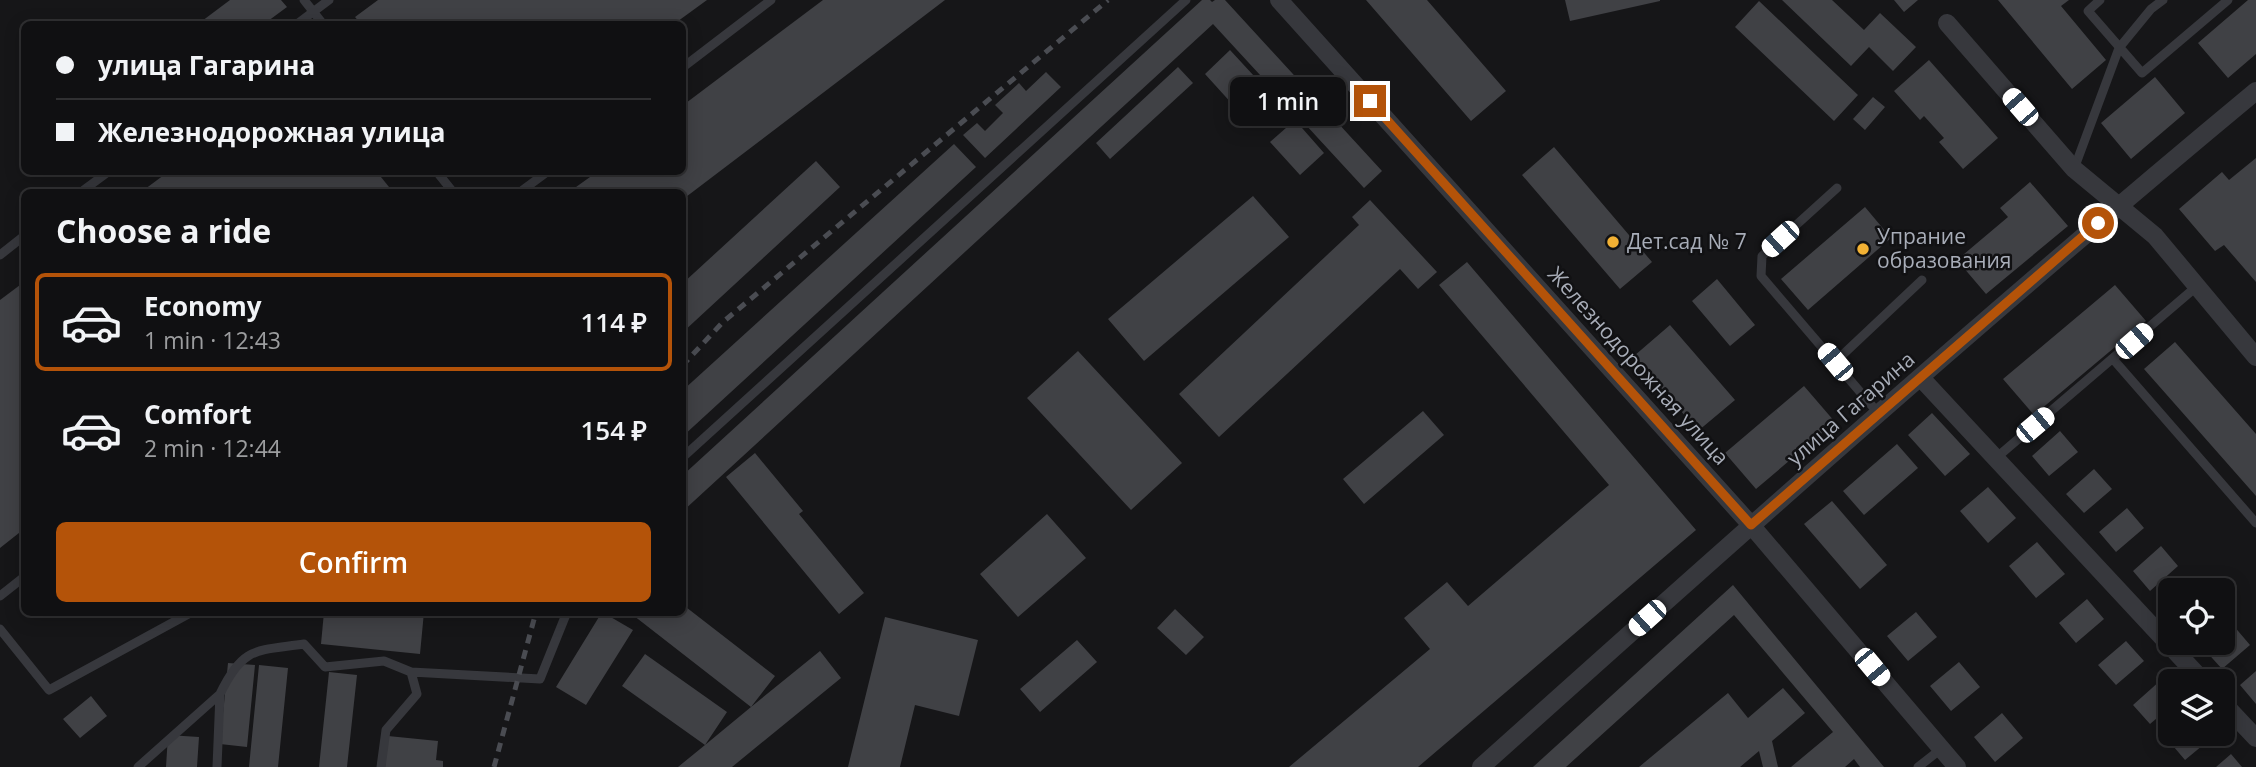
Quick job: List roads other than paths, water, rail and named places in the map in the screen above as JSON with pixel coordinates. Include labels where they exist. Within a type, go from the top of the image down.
[{"type":"street","name":"Железнодорожная улица","points":[[1279,0],[1751,525],[1957,767]]},
{"type":"street","points":[[1947,23],[2074,169],[2155,236],[2256,357]]},
{"type":"street","name":"улица Гагарина","points":[[1481,767],[1751,525],[2117,206],[2256,91]]},
{"type":"street","points":[[1921,378],[2192,669]]},
{"type":"street","points":[[2235,716],[2256,738]]},
{"type":"lane","points":[[304,0],[320,21]]},
{"type":"lane","points":[[301,21],[329,0]]},
{"type":"lane","points":[[686,65],[771,0]]},
{"type":"lane","points":[[686,454],[1186,0]]},
{"type":"lane","points":[[2100,0],[2088,11],[2142,73],[2228,0]]},
{"type":"lane","points":[[2074,169],[2119,48],[2151,9],[2163,0]]},
{"type":"lane","points":[[85,189],[104,175]]},
{"type":"lane","points":[[439,175],[451,189]]},
{"type":"lane","points":[[524,189],[543,175]]},
{"type":"lane","points":[[1837,188],[1762,256],[1761,276],[1879,415]]},
{"type":"lane","points":[[0,255],[21,238]]},
{"type":"lane","points":[[1835,362],[1922,280]]},
{"type":"lane","points":[[1996,458],[2196,286]]},
{"type":"lane","points":[[2113,359],[2256,523]]},
{"type":"lane","points":[[0,596],[21,579]]},
{"type":"lane","points":[[0,629],[50,690],[185,616]]},
{"type":"lane","points":[[218,767],[220,694],[230,672],[250,652],[304,644],[325,667],[384,662],[411,672],[540,679],[565,616]]},
{"type":"lane","points":[[381,767],[386,730],[417,694],[411,672]]},
{"type":"lane","points":[[138,767],[220,694]]},
{"type":"lane","points":[[1918,767],[1941,749]]},
{"type":"railway","points":[[686,362],[723,322],[1108,0]]},
{"type":"railway","points":[[494,767],[535,616]]},
{"type":"place","name":"Дет.сад № 7","points":[[1613,242]]},
{"type":"place","name":"Упрание образования","points":[[1863,249]]}]
